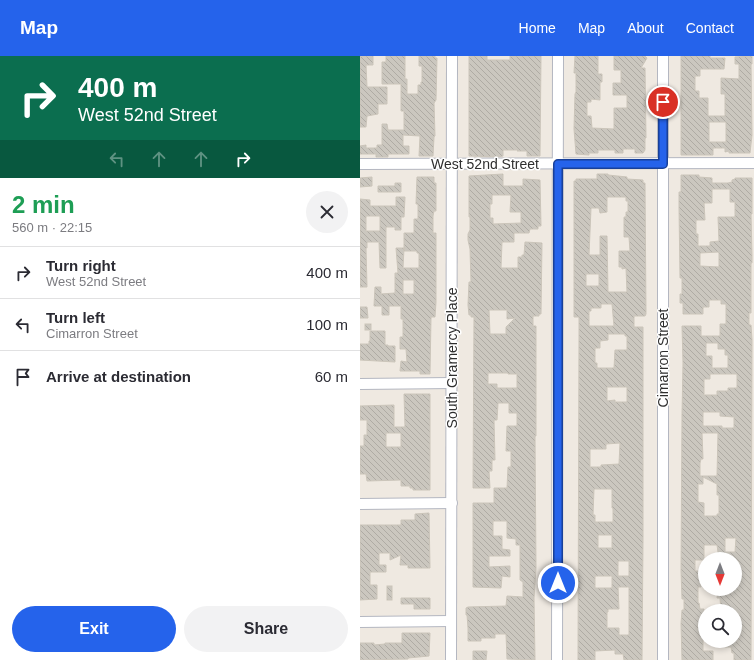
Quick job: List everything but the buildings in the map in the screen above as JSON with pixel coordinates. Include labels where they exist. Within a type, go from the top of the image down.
[{"type":"street","name":"South Gramercy Place","points":[[451,660],[452,56]]},
{"type":"street","points":[[557,660],[558,56]]},
{"type":"street","name":"Cimarron Street","points":[[663,56],[663,660]]},
{"type":"street","name":"West 52nd Street","points":[[360,164],[754,163]]},
{"type":"street","points":[[360,384],[452,383]]},
{"type":"street","points":[[360,504],[452,503]]},
{"type":"street","points":[[360,622],[451,621]]},
{"type":"route","points":[[558,583],[558,164],[663,164],[663,102]]}]
